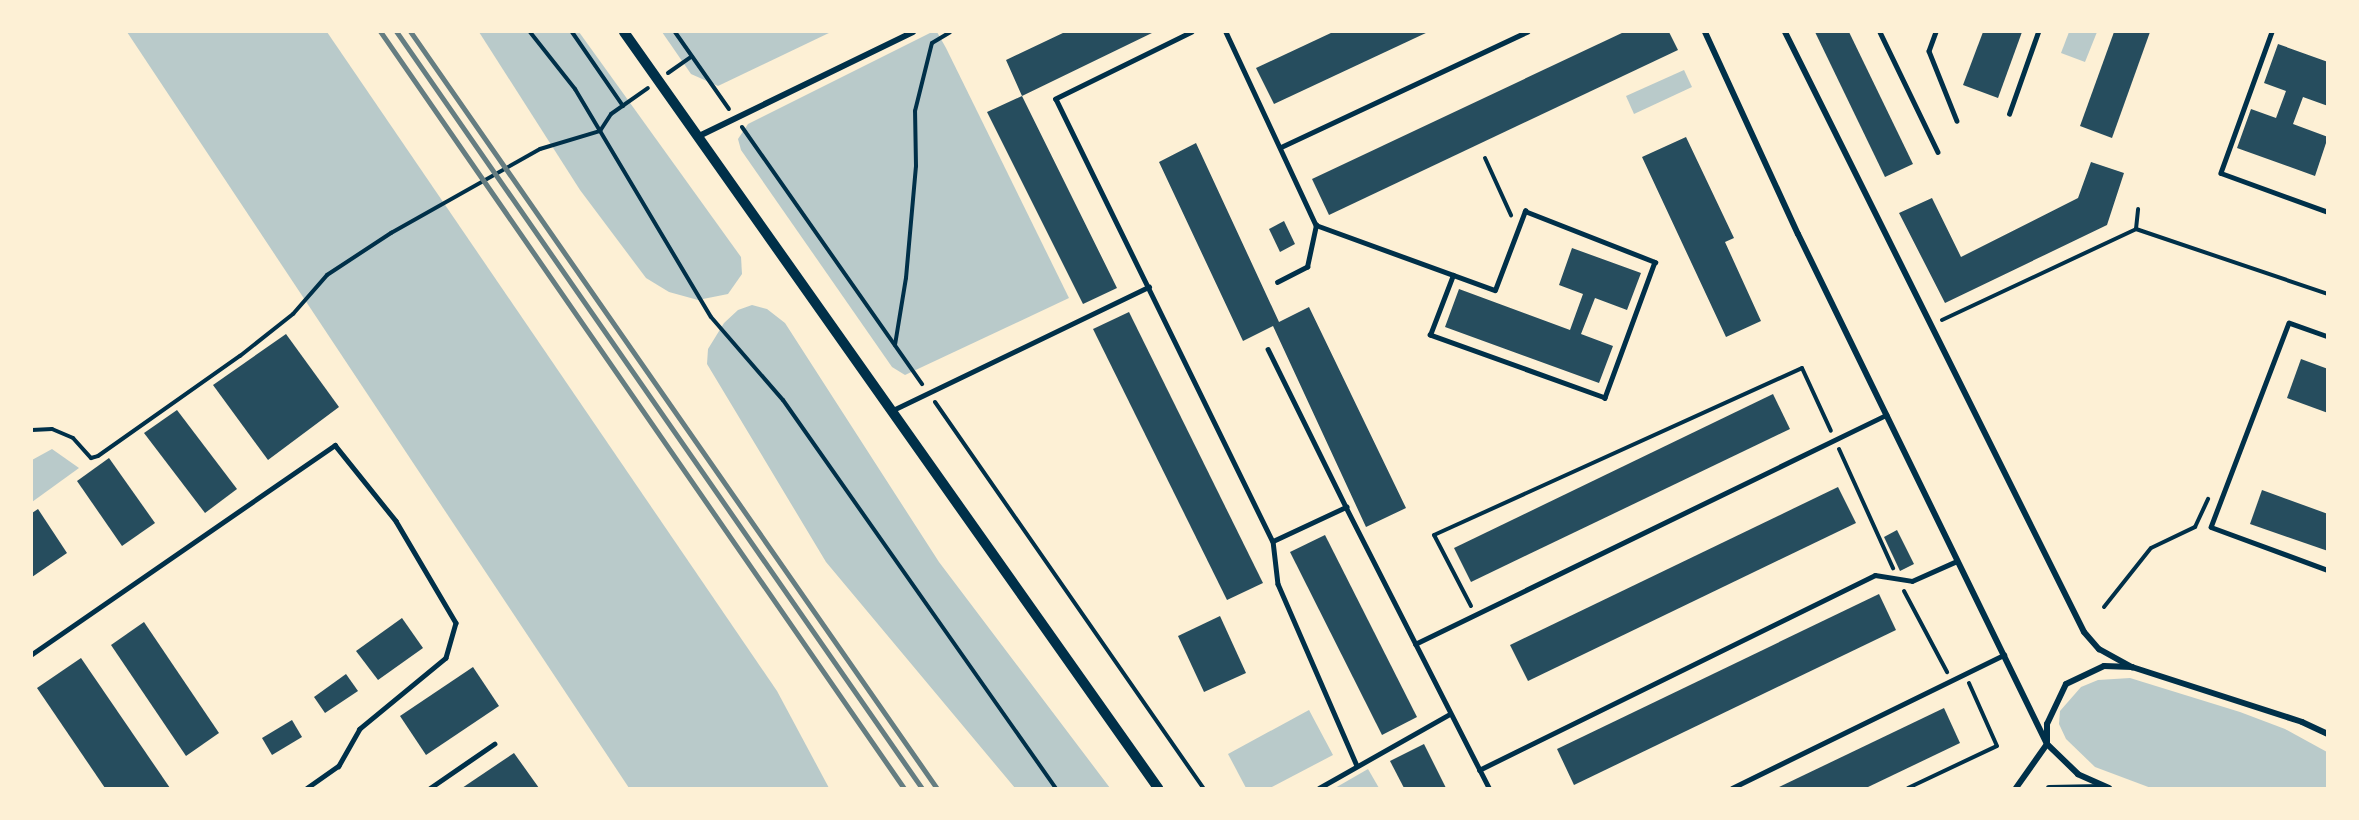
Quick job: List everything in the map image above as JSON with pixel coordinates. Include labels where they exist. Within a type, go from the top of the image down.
[{"type":"street","points":[[624,32],[1158,789]]},
{"type":"street","points":[[697,137],[913,32]]},
{"type":"street","points":[[1705,32],[1886,415],[2047,744],[2061,762],[2107,788]]},
{"type":"street","points":[[1785,32],[1929,326],[2084,632],[2098,649],[2132,667],[2302,722],[2328,734]]},
{"type":"street","points":[[2016,789],[2047,744],[2047,724],[2066,684],[2104,666],[2132,667]]},
{"type":"street","points":[[2049,789],[2107,788]]},
{"type":"lane","points":[[1191,32],[1056,99],[1273,541],[1278,584],[1357,766]]},
{"type":"lane","points":[[1226,32],[1316,225],[1307,267],[1276,282]]},
{"type":"lane","points":[[1281,147],[1527,32]]},
{"type":"lane","points":[[1880,32],[1938,152]]},
{"type":"lane","points":[[1936,32],[1929,51],[1957,121]]},
{"type":"lane","points":[[2009,114],[2038,32]]},
{"type":"lane","points":[[2272,32],[2221,173],[2328,212]]},
{"type":"lane","points":[[1316,225],[1495,290],[1524,211],[1655,262],[1605,398],[1430,335],[1453,275]]},
{"type":"lane","points":[[891,411],[1149,287]]},
{"type":"lane","points":[[2328,337],[2289,323],[2211,527],[2328,570]]},
{"type":"lane","points":[[1268,349],[1489,789]]},
{"type":"lane","points":[[1415,644],[1886,415]]},
{"type":"lane","points":[[32,654],[335,445],[396,521],[456,623],[446,658],[360,729],[339,766],[307,789]]},
{"type":"lane","points":[[1273,541],[1346,507]]},
{"type":"lane","points":[[1479,770],[1875,575],[1899,581],[1912,581],[1957,561]]},
{"type":"lane","points":[[1732,789],[2004,655]]},
{"type":"lane","points":[[1318,789],[1450,714]]},
{"type":"lane","points":[[430,789],[494,744]]},
{"type":"path","points":[[530,32],[575,89],[711,317],[783,399],[1056,789]]},
{"type":"path","points":[[572,32],[623,106]]},
{"type":"path","points":[[675,32],[1203,789]]},
{"type":"path","points":[[895,346],[906,278],[916,166],[915,111],[932,43],[950,32]]},
{"type":"path","points":[[32,430],[52,429],[73,438],[91,458],[98,456],[240,356],[293,314],[327,275],[540,149],[600,131],[611,114],[692,56]]},
{"type":"path","points":[[1485,158],[1518,230]]},
{"type":"path","points":[[2136,229],[2138,210]]},
{"type":"path","points":[[1929,326],[2136,229],[2328,294]]},
{"type":"path","points":[[1475,615],[1434,535],[1802,368],[1899,581],[1952,680]]},
{"type":"path","points":[[2104,607],[2151,548],[2194,527],[2206,501],[2228,483]]},
{"type":"path","points":[[1908,789],[1997,746],[1965,674]]},
{"type":"shaded area","points":[[127,32],[327,32],[777,691],[829,788],[629,788]]},
{"type":"shaded area","points":[[479,32],[579,32],[741,257],[742,274],[728,294],[698,300],[669,292],[646,278],[580,190]]},
{"type":"shaded area","points":[[662,32],[831,32],[718,86],[691,74]]},
{"type":"shaded area","points":[[932,32],[937,32],[946,48],[1069,298],[905,375],[892,367],[741,150],[738,139],[748,124]]},
{"type":"shaded area","points":[[2069,32],[2097,32],[2085,62],[2061,53]]},
{"type":"shaded area","points":[[1684,70],[1692,87],[1634,114],[1626,96]]},
{"type":"shaded area","points":[[752,305],[767,309],[785,323],[939,562],[1110,788],[1015,788],[826,562],[707,364],[708,349],[724,323],[738,310]]},
{"type":"shaded area","points":[[52,449],[79,468],[32,502],[32,460]]},
{"type":"shaded area","points":[[2130,678],[2240,712],[2285,729],[2327,752],[2327,788],[2151,788],[2095,767],[2066,739],[2059,724],[2060,711],[2081,687],[2098,680]]},
{"type":"shaded area","points":[[1309,710],[1333,755],[1270,788],[1246,788],[1228,754]]},
{"type":"shaded area","points":[[1368,769],[1379,788],[1335,788]]},
{"type":"building","points":[[1065,32],[1154,32],[1022,96],[1006,60]]},
{"type":"building","points":[[1333,32],[1428,32],[1274,104],[1256,68]]},
{"type":"building","points":[[1624,32],[1669,32],[1678,50],[1329,215],[1312,179]]},
{"type":"building","points":[[1815,32],[1849,32],[1913,164],[1885,177]]},
{"type":"building","points":[[1983,32],[2022,32],[1998,98],[1963,85]]},
{"type":"building","points":[[2114,32],[2150,32],[2112,138],[2080,126]]},
{"type":"building","points":[[2278,44],[2328,62],[2328,106],[2303,97],[2293,124],[2328,137],[2315,176],[2237,148],[2251,109],[2276,118],[2286,91],[2264,83]]},
{"type":"building","points":[[1022,96],[1117,288],[1083,304],[987,112]]},
{"type":"building","points":[[1686,137],[1734,238],[1725,242],[1761,321],[1726,337],[1642,157]]},
{"type":"building","points":[[1196,143],[1279,322],[1309,307],[1406,508],[1366,527],[1273,326],[1243,341],[1159,162]]},
{"type":"building","points":[[2091,162],[2124,173],[2107,225],[1945,303],[1899,213],[1932,198],[1961,257],[2078,198]]},
{"type":"building","points":[[1284,221],[1295,244],[1280,252],[1269,229]]},
{"type":"building","points":[[1572,248],[1641,273],[1627,310],[1595,298],[1581,334],[1613,346],[1599,383],[1445,327],[1459,289],[1570,330],[1583,294],[1559,285]]},
{"type":"building","points":[[1129,312],[1263,583],[1227,600],[1093,329]]},
{"type":"building","points":[[286,334],[339,407],[268,460],[213,385]]},
{"type":"building","points":[[2301,359],[2328,369],[2328,413],[2287,398]]},
{"type":"building","points":[[1773,394],[1790,429],[1471,582],[1454,548]]},
{"type":"building","points":[[177,410],[237,489],[205,513],[144,433]]},
{"type":"building","points":[[109,458],[155,523],[122,546],[77,481]]},
{"type":"building","points":[[1838,487],[1856,523],[1528,681],[1510,645]]},
{"type":"building","points":[[2262,490],[2328,514],[2328,551],[2250,524]]},
{"type":"building","points":[[38,509],[67,553],[32,577],[32,513]]},
{"type":"building","points":[[1897,530],[1914,564],[1900,571],[1884,537]]},
{"type":"building","points":[[1325,535],[1417,717],[1382,735],[1290,552]]},
{"type":"building","points":[[1879,594],[1896,630],[1574,785],[1557,749]]},
{"type":"building","points":[[1220,616],[1246,673],[1204,692],[1178,636]]},
{"type":"building","points":[[402,618],[423,648],[378,680],[356,651]]},
{"type":"building","points":[[144,622],[219,733],[186,756],[111,645]]},
{"type":"building","points":[[81,658],[170,788],[105,788],[37,688]]},
{"type":"building","points":[[473,667],[499,706],[426,755],[400,716]]},
{"type":"building","points":[[346,674],[358,691],[325,713],[314,697]]},
{"type":"building","points":[[1944,708],[1960,743],[1866,788],[1777,788]]},
{"type":"building","points":[[292,720],[302,737],[272,755],[262,738]]},
{"type":"building","points":[[1424,744],[1446,788],[1404,788],[1390,761]]},
{"type":"building","points":[[514,753],[539,788],[462,788]]},
{"type":"railway","points":[[381,32],[904,788]]},
{"type":"railway","points":[[397,32],[922,788]]},
{"type":"railway","points":[[411,32],[937,788]]}]
